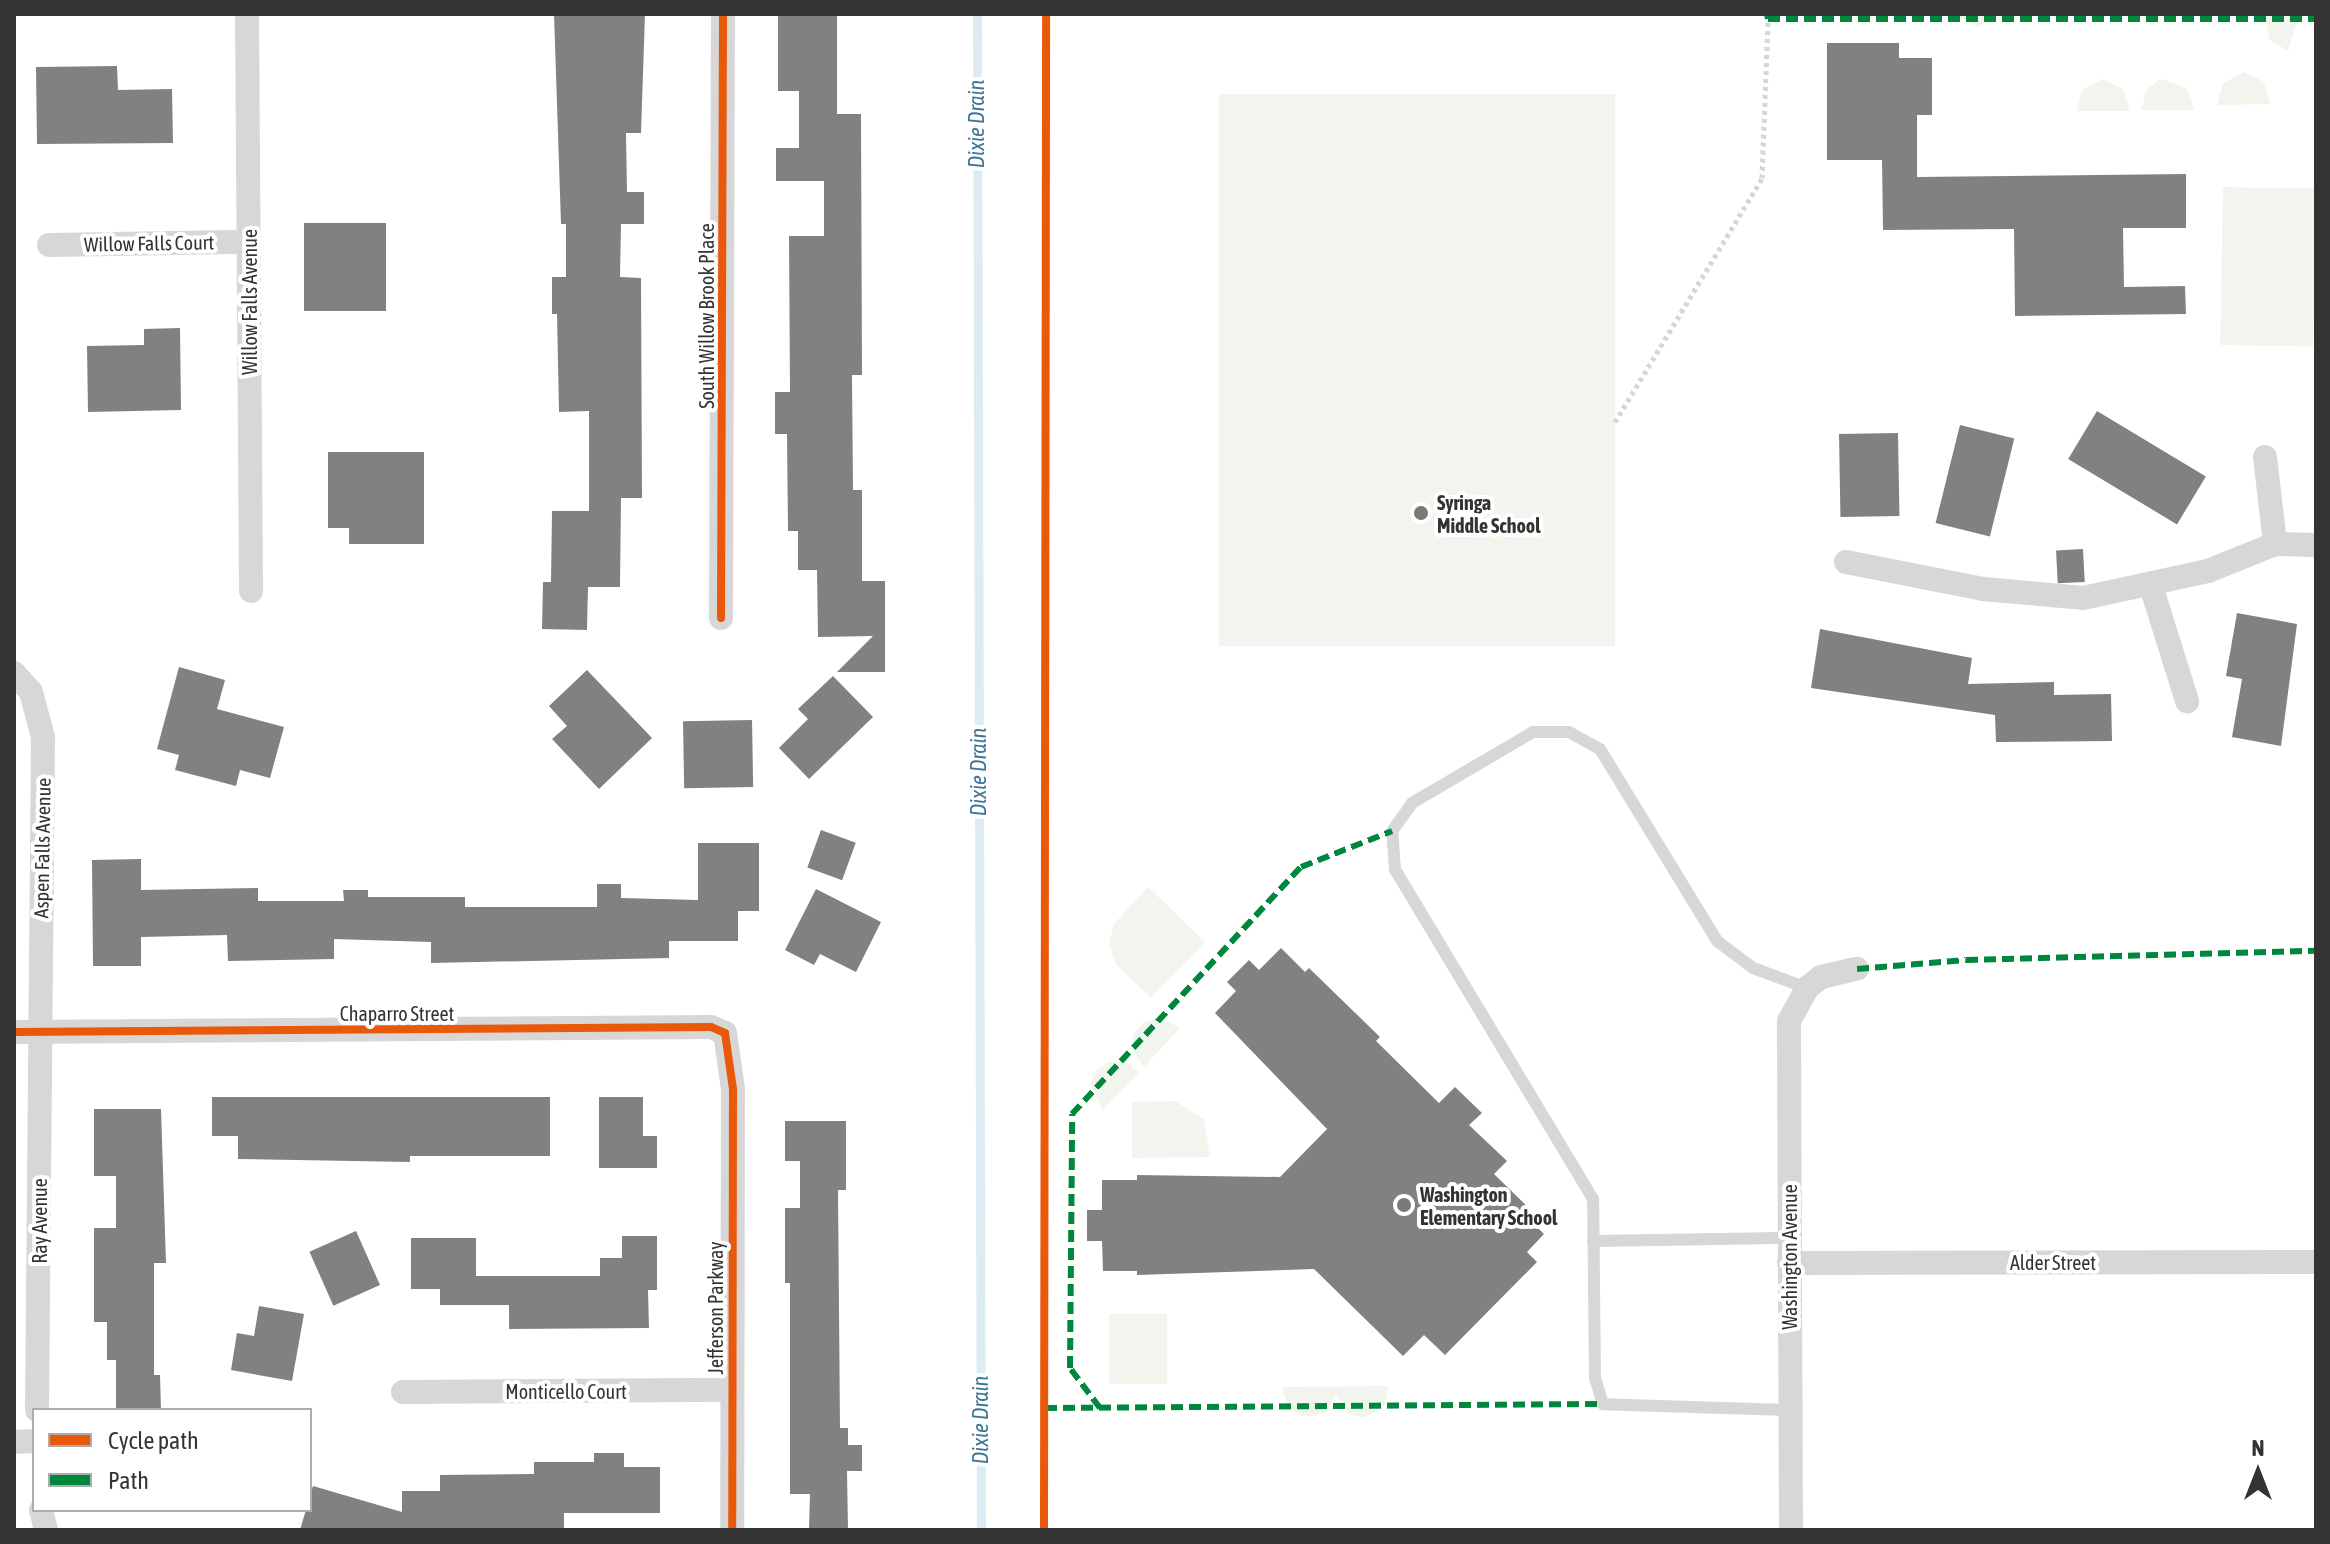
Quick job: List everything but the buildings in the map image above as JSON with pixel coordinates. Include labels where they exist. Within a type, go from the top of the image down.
[{"type":"street","name":"Willow Falls Avenue","points":[[247,14],[251,591]]},
{"type":"street","name":"South Willow Brook Place","points":[[721,618],[723,14]]},
{"type":"street","name":"Willow Falls Court","points":[[49,245],[249,242]]},
{"type":"street","points":[[2265,457],[2275,544]]},
{"type":"street","points":[[1846,562],[1983,589],[2083,598],[2151,586],[2208,571],[2275,544],[2316,545]]},
{"type":"street","points":[[2151,586],[2187,701]]},
{"type":"street","name":"Aspen Falls Avenue","points":[[14,673],[31,692],[43,737],[40,1032]]},
{"type":"street","points":[[1807,988],[1821,977],[1857,969]]},
{"type":"street","name":"Washington Avenue","points":[[1791,1530],[1789,1021],[1807,988]]},
{"type":"street","name":"Chaparro Street","points":[[14,1032],[711,1027],[725,1033],[732,1086]]},
{"type":"street","name":"Ray Avenue","points":[[37,1408],[40,1032]]},
{"type":"street","name":"Jefferson Parkway","points":[[732,1086],[732,1530]]},
{"type":"street","name":"Alder Street","points":[[1789,1263],[2316,1262]]},
{"type":"street","name":"Monticello Court","points":[[403,1392],[730,1390]]},
{"type":"lane","points":[[1789,1410],[1603,1404],[1595,1378],[1593,1199],[1395,870],[1392,831],[1412,803],[1533,732],[1569,732],[1600,749],[1717,941],[1739,961],[1807,988]]},
{"type":"lane","points":[[1593,1241],[1789,1238]]},
{"type":"path","points":[[1615,422],[1762,178],[1768,19]]},
{"type":"shaded area","points":[[1955,14],[1999,14],[1978,27]]},
{"type":"shaded area","points":[[2265,14],[2299,14],[2288,51],[2269,39]]},
{"type":"shaded area","points":[[2244,72],[2264,82],[2270,104],[2217,105],[2223,83]]},
{"type":"shaded area","points":[[2103,79],[2123,89],[2130,111],[2077,111],[2082,90]]},
{"type":"shaded area","points":[[2161,79],[2187,88],[2194,110],[2141,110],[2147,89]]},
{"type":"shaded area","points":[[1219,94],[1615,94],[1615,646],[1219,646]]},
{"type":"shaded area","points":[[2223,187],[2316,189],[2313,347],[2220,345]]},
{"type":"shaded area","points":[[1148,887],[1205,942],[1151,998],[1116,964],[1109,944],[1114,924]]},
{"type":"shaded area","points":[[1161,1018],[1180,1028],[1144,1067],[1133,1052],[1133,1035],[1144,1022]]},
{"type":"shaded area","points":[[1108,1062],[1125,1062],[1139,1072],[1103,1110],[1091,1084],[1097,1069]]},
{"type":"shaded area","points":[[1175,1101],[1204,1119],[1210,1157],[1132,1158],[1132,1102]]},
{"type":"shaded area","points":[[1109,1314],[1167,1314],[1167,1384],[1109,1384]]},
{"type":"shaded area","points":[[1389,1386],[1384,1407],[1363,1418],[1348,1413],[1336,1396],[1326,1413],[1304,1417],[1289,1408],[1283,1392],[1283,1387]]},
{"type":"waterway","name":"Dixie Drain","points":[[977,14],[981,1530]]},
{"type":"marked path","points":[[1767,14],[1768,19],[2316,19]]},
{"type":"marked path","points":[[1100,1408],[1070,1368],[1072,1114],[1301,867],[1392,831]]},
{"type":"marked path","points":[[1857,969],[1966,960],[2316,951]]},
{"type":"marked path","points":[[1045,1408],[1603,1404]]},
{"type":"cycle path","points":[[721,618],[723,14]]},
{"type":"cycle path","points":[[1044,1530],[1046,14]]},
{"type":"cycle path","points":[[14,1032],[711,1027],[725,1033],[733,1089],[732,1530]]},
{"type":"place","name":"Syringa Middle School","points":[[1421,513]]},
{"type":"place","name":"Washington Elementary School","points":[[1404,1205]]}]
